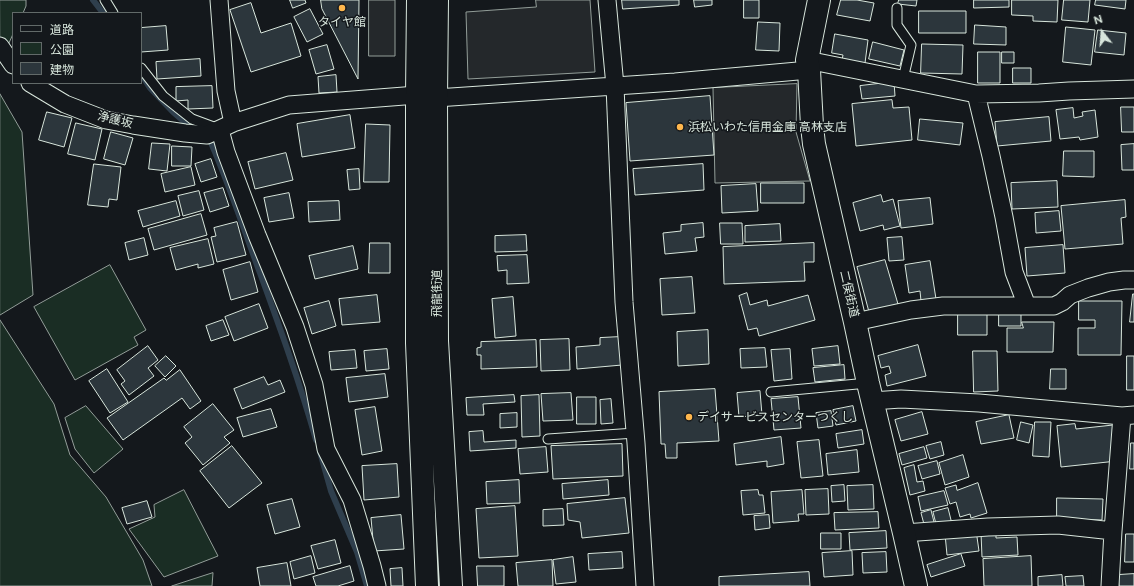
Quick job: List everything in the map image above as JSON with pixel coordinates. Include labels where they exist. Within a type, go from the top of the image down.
[{"type":"main road","name":"飛龍街道","points":[[418,0],[426,96],[437,341],[451,586]]},
{"type":"main road","name":"飛龍街道","points":[[427,586],[417,343],[426,96],[437,0]]},
{"type":"main road","name":"二俣街道","points":[[819,0],[808,65],[814,144],[916,586]]},
{"type":"street","points":[[219,0],[226,91],[220,129],[226,152],[297,335],[314,385],[326,448],[352,500],[377,586]]},
{"type":"street","points":[[607,0],[615,86],[624,302],[635,433],[645,586]]},
{"type":"street","points":[[0,46],[12,64]]},
{"type":"street","points":[[220,129],[289,105],[675,82],[808,65],[903,79],[976,94],[1134,89]]},
{"type":"street","name":"浄護坂","points":[[32,84],[65,104],[106,120],[177,132],[220,129]]},
{"type":"street","points":[[976,94],[991,156],[1014,272],[1027,306]]},
{"type":"street","points":[[855,322],[911,310],[943,306],[1054,306],[1062,302],[1070,294],[1088,288],[1109,282],[1134,280]]},
{"type":"street","points":[[870,392],[901,399],[972,403],[1128,416],[1113,531],[1110,586]]},
{"type":"street","points":[[904,533],[988,527],[1058,525],[1113,531]]},
{"type":"lane","points":[[105,0],[112,12]]},
{"type":"lane","points":[[897,8],[897,25],[911,45],[903,79]]},
{"type":"lane","points":[[142,69],[163,96],[192,119],[220,129]]},
{"type":"lane","points":[[771,392],[870,392]]},
{"type":"lane","points":[[548,439],[635,433]]},
{"type":"green space","points":[[0,0],[26,0],[26,6],[23,12],[12,12],[12,36],[0,63]]},
{"type":"green space","points":[[0,94],[22,132],[33,295],[0,315]]},
{"type":"green space","points":[[110,265],[146,330],[134,337],[138,345],[75,380],[34,307]]},
{"type":"green space","points":[[0,320],[54,404],[70,455],[106,497],[143,560],[152,586],[0,586]]},
{"type":"green space","points":[[86,406],[123,449],[94,473],[75,449],[65,418]]},
{"type":"green space","points":[[184,490],[218,556],[164,577],[129,529],[155,517],[154,505]]},
{"type":"green space","points":[[213,573],[212,586],[172,586]]},
{"type":"shaded area","points":[[369,0],[395,0],[395,56],[369,56]]},
{"type":"shaded area","points":[[536,0],[590,0],[595,72],[468,79],[466,12],[536,7]]},
{"type":"shaded area","points":[[797,84],[796,132],[810,181],[715,183],[713,88]]},
{"type":"building","points":[[290,0],[305,0],[306,3],[293,8]]},
{"type":"building","points":[[321,0],[359,0],[358,79],[322,9]]},
{"type":"building","points":[[622,0],[679,0],[679,5],[623,9]]},
{"type":"building","points":[[694,0],[712,0],[712,5],[695,7]]},
{"type":"building","points":[[744,0],[759,0],[759,18],[744,18]]},
{"type":"building","points":[[841,0],[857,0],[874,3],[870,21],[837,15]]},
{"type":"building","points":[[899,0],[917,0],[916,6],[898,4]]},
{"type":"building","points":[[974,0],[1009,0],[1009,7],[974,8]]},
{"type":"building","points":[[1012,0],[1058,0],[1057,22],[1033,21],[1033,16],[1012,15]]},
{"type":"building","points":[[1064,0],[1090,0],[1088,22],[1062,20]]},
{"type":"building","points":[[1096,0],[1126,0],[1125,9],[1095,5]]},
{"type":"building","points":[[251,3],[261,33],[291,23],[301,56],[251,72],[230,10]]},
{"type":"building","points":[[310,9],[323,34],[307,42],[294,17]]},
{"type":"building","points":[[919,11],[966,11],[966,33],[919,33]]},
{"type":"building","points":[[758,22],[780,23],[779,51],[756,50]]},
{"type":"building","points":[[975,25],[1006,27],[1006,45],[974,44]]},
{"type":"building","points":[[166,26],[168,50],[142,52],[142,28]]},
{"type":"building","points":[[1066,27],[1095,30],[1091,65],[1063,62]]},
{"type":"building","points":[[1098,30],[1126,33],[1124,55],[1095,52]]},
{"type":"building","points":[[835,34],[868,40],[865,63],[842,60],[843,55],[832,53]]},
{"type":"building","points":[[873,42],[904,50],[900,66],[869,59]]},
{"type":"building","points":[[922,44],[963,45],[962,74],[921,73]]},
{"type":"building","points":[[327,45],[334,69],[316,74],[309,50]]},
{"type":"building","points":[[978,52],[1000,52],[1000,83],[978,83]]},
{"type":"building","points":[[1002,52],[1014,52],[1014,63],[1002,63]]},
{"type":"building","points":[[200,59],[201,76],[157,79],[156,62]]},
{"type":"building","points":[[1013,68],[1031,68],[1031,83],[1013,83]]},
{"type":"building","points":[[336,75],[337,92],[319,93],[318,77]]},
{"type":"building","points":[[894,82],[895,96],[862,99],[860,86]]},
{"type":"building","points":[[212,86],[213,108],[188,109],[188,100],[176,101],[176,87]]},
{"type":"building","points":[[710,96],[714,155],[630,161],[626,103]]},
{"type":"building","points":[[892,100],[893,108],[909,107],[912,140],[856,146],[852,104]]},
{"type":"building","points":[[1121,107],[1134,107],[1134,132],[1122,132]]},
{"type":"building","points":[[1073,108],[1074,118],[1083,116],[1082,112],[1095,110],[1098,137],[1080,140],[1079,137],[1060,139],[1056,110]]},
{"type":"building","points":[[47,112],[72,118],[64,147],[39,140]]},
{"type":"building","points":[[350,115],[355,148],[302,157],[297,124]]},
{"type":"building","points":[[1049,117],[1051,141],[997,146],[995,122]]},
{"type":"building","points":[[920,119],[963,123],[960,145],[918,140]]},
{"type":"building","points":[[76,123],[102,129],[95,160],[68,154]]},
{"type":"building","points":[[366,124],[390,125],[389,182],[364,182]]},
{"type":"building","points":[[111,132],[133,138],[125,165],[104,159]]},
{"type":"building","points":[[152,143],[170,144],[167,171],[149,169]]},
{"type":"building","points":[[1134,144],[1134,170],[1122,170],[1121,145]]},
{"type":"building","points":[[172,146],[192,147],[191,166],[172,166]]},
{"type":"building","points":[[1064,151],[1094,151],[1094,177],[1063,176]]},
{"type":"building","points":[[286,153],[293,180],[255,189],[248,162]]},
{"type":"building","points":[[211,159],[217,177],[201,182],[195,164]]},
{"type":"building","points":[[94,164],[121,167],[117,200],[109,199],[108,207],[88,205]]},
{"type":"building","points":[[703,164],[704,190],[635,195],[633,169]]},
{"type":"building","points":[[191,167],[195,185],[165,192],[161,174]]},
{"type":"building","points":[[359,169],[360,189],[349,190],[347,170]]},
{"type":"building","points":[[1057,181],[1058,207],[1012,209],[1011,183]]},
{"type":"building","points":[[761,183],[804,183],[804,203],[761,203]]},
{"type":"building","points":[[756,184],[758,211],[722,213],[721,186]]},
{"type":"building","points":[[223,188],[229,206],[210,212],[204,193]]},
{"type":"building","points":[[199,191],[204,210],[183,216],[178,196]]},
{"type":"building","points":[[289,193],[294,218],[269,222],[264,198]]},
{"type":"building","points":[[881,195],[883,202],[893,199],[900,226],[884,230],[883,225],[860,231],[853,203]]},
{"type":"building","points":[[930,198],[933,224],[901,228],[898,201]]},
{"type":"building","points":[[1125,200],[1126,217],[1121,218],[1123,244],[1065,249],[1061,206]]},
{"type":"building","points":[[176,201],[180,216],[143,227],[138,211]]},
{"type":"building","points":[[339,201],[340,220],[309,222],[308,202]]},
{"type":"building","points":[[1059,211],[1061,231],[1036,233],[1035,213]]},
{"type":"building","points":[[201,214],[207,235],[154,250],[148,229]]},
{"type":"building","points":[[237,222],[246,255],[217,262],[211,237],[216,236],[214,228]]},
{"type":"building","points":[[703,223],[704,237],[695,238],[697,251],[665,254],[663,233],[681,231],[681,225]]},
{"type":"building","points":[[720,223],[742,223],[743,244],[721,244]]},
{"type":"building","points":[[780,224],[781,241],[745,242],[745,226]]},
{"type":"building","points":[[526,235],[527,251],[495,252],[495,236]]},
{"type":"building","points":[[902,237],[904,260],[889,261],[887,238]]},
{"type":"building","points":[[144,238],[148,255],[129,260],[125,243]]},
{"type":"building","points":[[208,239],[214,264],[198,268],[198,264],[176,270],[170,248]]},
{"type":"building","points":[[370,243],[390,243],[390,273],[369,273]]},
{"type":"building","points":[[814,243],[814,262],[804,262],[805,281],[724,284],[723,247]]},
{"type":"building","points":[[1063,245],[1065,273],[1027,276],[1025,248]]},
{"type":"building","points":[[353,246],[358,269],[315,279],[309,256]]},
{"type":"building","points":[[527,255],[529,283],[507,284],[507,270],[498,271],[497,256]]},
{"type":"building","points":[[885,260],[898,304],[869,312],[857,267]]},
{"type":"building","points":[[930,261],[936,299],[921,301],[920,291],[909,293],[905,265]]},
{"type":"building","points":[[250,262],[258,292],[231,300],[223,270]]},
{"type":"building","points":[[692,277],[695,313],[662,315],[660,279]]},
{"type":"building","points":[[747,293],[750,305],[767,300],[768,306],[808,295],[815,320],[759,336],[757,328],[748,330],[739,296]]},
{"type":"building","points":[[1133,294],[1134,322],[1130,322]]},
{"type":"building","points":[[377,295],[380,322],[342,325],[339,299]]},
{"type":"building","points":[[513,297],[516,336],[495,338],[492,299]]},
{"type":"building","points":[[329,301],[336,326],[312,334],[304,308]]},
{"type":"building","points":[[1079,301],[1122,301],[1121,355],[1078,355],[1078,328],[1095,328],[1095,320],[1079,320]]},
{"type":"building","points":[[259,304],[268,328],[234,341],[225,317]]},
{"type":"building","points":[[999,310],[1021,310],[1021,326],[999,326]]},
{"type":"building","points":[[958,314],[987,314],[987,335],[958,335]]},
{"type":"building","points":[[223,320],[229,335],[211,341],[206,326]]},
{"type":"building","points":[[1022,322],[1054,322],[1053,352],[1007,352],[1007,328],[1023,328]]},
{"type":"building","points":[[708,330],[709,364],[678,366],[677,332]]},
{"type":"building","points":[[620,337],[622,365],[577,369],[576,347],[600,345],[600,338]]},
{"type":"building","points":[[569,339],[570,370],[541,371],[540,340]]},
{"type":"building","points":[[536,340],[537,367],[481,369],[481,355],[477,355],[477,348],[481,347],[481,342]]},
{"type":"building","points":[[918,345],[926,376],[887,386],[885,375],[891,373],[889,366],[881,368],[878,356]]},
{"type":"building","points":[[148,346],[158,360],[148,368],[154,376],[129,395],[121,384],[125,381],[117,370]]},
{"type":"building","points":[[838,346],[840,364],[814,366],[812,349]]},
{"type":"building","points":[[765,348],[767,367],[741,368],[740,349]]},
{"type":"building","points":[[387,349],[389,369],[366,371],[364,351]]},
{"type":"building","points":[[790,349],[792,379],[774,381],[771,350]]},
{"type":"building","points":[[355,350],[357,368],[331,370],[329,352]]},
{"type":"building","points":[[973,351],[997,351],[998,391],[974,392]]},
{"type":"building","points":[[166,356],[176,366],[165,377],[155,366]]},
{"type":"building","points":[[1127,356],[1134,356],[1134,390],[1127,390]]},
{"type":"building","points":[[844,365],[845,379],[815,382],[813,368]]},
{"type":"building","points":[[107,369],[128,402],[110,413],[89,381]]},
{"type":"building","points":[[1051,369],[1066,369],[1066,389],[1050,389]]},
{"type":"building","points":[[180,370],[201,401],[190,409],[182,398],[123,440],[107,418],[164,378],[166,380]]},
{"type":"building","points":[[385,374],[388,397],[349,402],[346,378]]},
{"type":"building","points":[[264,377],[268,385],[280,380],[285,392],[242,409],[234,389]]},
{"type":"building","name":"デイサービスセンターつくし","points":[[715,389],[719,441],[677,443],[677,458],[666,458],[665,444],[661,444],[659,392]]},
{"type":"building","points":[[760,391],[762,415],[739,417],[737,393]]},
{"type":"building","points":[[571,393],[573,420],[543,421],[541,394]]},
{"type":"building","points":[[514,395],[515,402],[483,404],[484,415],[467,415],[466,398]]},
{"type":"building","points":[[539,395],[540,436],[522,437],[521,396]]},
{"type":"building","points":[[577,397],[596,397],[596,424],[577,424]]},
{"type":"building","points":[[798,397],[801,428],[774,430],[771,399]]},
{"type":"building","points":[[611,399],[613,423],[601,424],[600,400]]},
{"type":"building","points":[[213,404],[234,430],[224,437],[230,443],[203,465],[185,443],[192,437],[184,427]]},
{"type":"building","points":[[853,406],[856,421],[836,425],[833,410]]},
{"type":"building","points":[[375,407],[382,451],[362,455],[355,410]]},
{"type":"building","points":[[271,409],[277,427],[243,437],[237,418]]},
{"type":"building","points":[[831,411],[833,426],[818,428],[816,413]]},
{"type":"building","points":[[922,412],[928,434],[901,441],[895,420]]},
{"type":"building","points":[[517,413],[517,427],[500,428],[500,414]]},
{"type":"building","points":[[1009,415],[1014,438],[981,444],[976,422]]},
{"type":"building","points":[[1021,422],[1033,425],[1029,443],[1017,440]]},
{"type":"building","points":[[1035,422],[1051,422],[1049,457],[1033,456]]},
{"type":"building","points":[[1075,424],[1076,429],[1113,425],[1117,461],[1061,467],[1057,426]]},
{"type":"building","points":[[862,430],[864,444],[838,448],[836,434]]},
{"type":"building","points":[[483,431],[484,442],[516,440],[516,448],[470,451],[469,432]]},
{"type":"building","points":[[781,437],[784,464],[767,467],[767,461],[736,465],[734,444]]},
{"type":"building","points":[[819,440],[823,476],[801,478],[797,442]]},
{"type":"building","points":[[941,442],[944,455],[930,459],[926,446]]},
{"type":"building","points":[[1131,443],[1134,443],[1134,469],[1130,469]]},
{"type":"building","points":[[622,444],[623,476],[553,479],[551,446]]},
{"type":"building","points":[[232,446],[262,483],[229,508],[200,471]]},
{"type":"building","points":[[546,447],[548,472],[520,474],[518,449]]},
{"type":"building","points":[[924,447],[927,458],[902,465],[899,454]]},
{"type":"building","points":[[857,450],[859,472],[828,475],[826,454]]},
{"type":"building","points":[[963,455],[969,477],[945,485],[939,463]]},
{"type":"building","points":[[937,461],[940,474],[922,479],[918,466]]},
{"type":"building","points":[[397,464],[399,497],[364,500],[362,466]]},
{"type":"building","points":[[914,465],[917,482],[923,481],[925,491],[910,495],[904,468]]},
{"type":"building","points":[[519,480],[520,503],[487,504],[486,482]]},
{"type":"building","points":[[608,480],[609,495],[563,499],[562,484]]},
{"type":"building","points":[[978,483],[987,513],[971,518],[970,514],[960,517],[956,502],[950,504],[945,488],[956,485],[957,490]]},
{"type":"building","points":[[844,485],[845,501],[832,502],[831,486]]},
{"type":"building","points":[[873,485],[874,509],[848,510],[847,486]]},
{"type":"building","points":[[828,489],[829,514],[806,515],[805,490]]},
{"type":"building","points":[[758,490],[759,495],[763,495],[765,513],[743,515],[741,491]]},
{"type":"building","points":[[802,490],[804,514],[798,514],[799,521],[773,523],[771,492]]},
{"type":"building","points":[[944,491],[948,505],[921,511],[918,497]]},
{"type":"building","points":[[625,498],[629,533],[582,538],[580,522],[568,520],[567,504]]},
{"type":"building","points":[[1057,498],[1103,499],[1102,520],[1057,519]]},
{"type":"building","points":[[292,499],[300,527],[275,534],[267,505]]},
{"type":"building","points":[[147,501],[152,517],[127,524],[122,508]]},
{"type":"building","points":[[515,506],[518,556],[479,558],[476,509]]},
{"type":"building","points":[[948,508],[952,524],[937,528],[933,512]]},
{"type":"building","points":[[563,509],[564,525],[543,526],[543,510]]},
{"type":"building","points":[[931,510],[935,526],[925,528],[921,513]]},
{"type":"building","points":[[878,512],[879,528],[835,530],[834,513]]},
{"type":"building","points":[[401,515],[404,549],[374,551],[371,518]]},
{"type":"building","points":[[769,515],[770,528],[755,530],[754,516]]},
{"type":"building","points":[[976,530],[979,551],[947,555],[945,534]]},
{"type":"building","points":[[886,531],[887,548],[850,550],[849,533]]},
{"type":"building","points":[[996,532],[996,538],[1017,537],[1018,555],[982,557],[981,533]]},
{"type":"building","points":[[821,533],[841,533],[841,549],[821,549]]},
{"type":"building","points":[[1126,534],[1134,534],[1134,562],[1125,562]]},
{"type":"building","points":[[335,540],[341,563],[318,569],[311,546]]},
{"type":"building","points":[[852,551],[853,575],[824,577],[822,553]]},
{"type":"building","points":[[622,552],[623,568],[589,570],[588,554]]},
{"type":"building","points":[[886,552],[887,572],[863,573],[862,553]]},
{"type":"building","points":[[961,554],[965,566],[931,577],[927,565]]},
{"type":"building","points":[[311,556],[315,573],[294,579],[290,562]]},
{"type":"building","points":[[1031,556],[1032,586],[984,586],[983,559]]},
{"type":"building","points":[[573,557],[576,582],[556,584],[553,560]]},
{"type":"building","points":[[552,560],[553,586],[518,586],[516,563]]},
{"type":"building","points":[[287,563],[291,586],[260,586],[257,568]]},
{"type":"building","points":[[350,566],[354,581],[338,586],[316,586],[313,577]]},
{"type":"building","points":[[477,566],[504,566],[504,586],[478,586]]},
{"type":"building","points":[[402,568],[403,586],[391,586],[390,569]]},
{"type":"building","points":[[809,572],[810,586],[719,586],[719,577]]},
{"type":"building","points":[[1134,574],[1134,586],[1119,586],[1118,575]]},
{"type":"building","points":[[1062,575],[1063,586],[1038,586],[1038,577]]},
{"type":"building","points":[[1083,576],[1084,586],[1066,586],[1065,577]]},
{"type":"waterway","points":[[93,0],[102,12]]},
{"type":"waterway","points":[[142,76],[150,88],[188,125]]},
{"type":"waterway","points":[[212,145],[231,193],[282,335],[316,440]]},
{"type":"waterway","points":[[320,452],[331,491],[357,552],[367,586]]},
{"type":"place","name":"タイヤ館","points":[[342,8]]},
{"type":"place","name":"浜松いわた信用金庫 高林支店","points":[[680,127]]},
{"type":"place","name":"デイサービスセンターつくし","points":[[689,417]]}]
